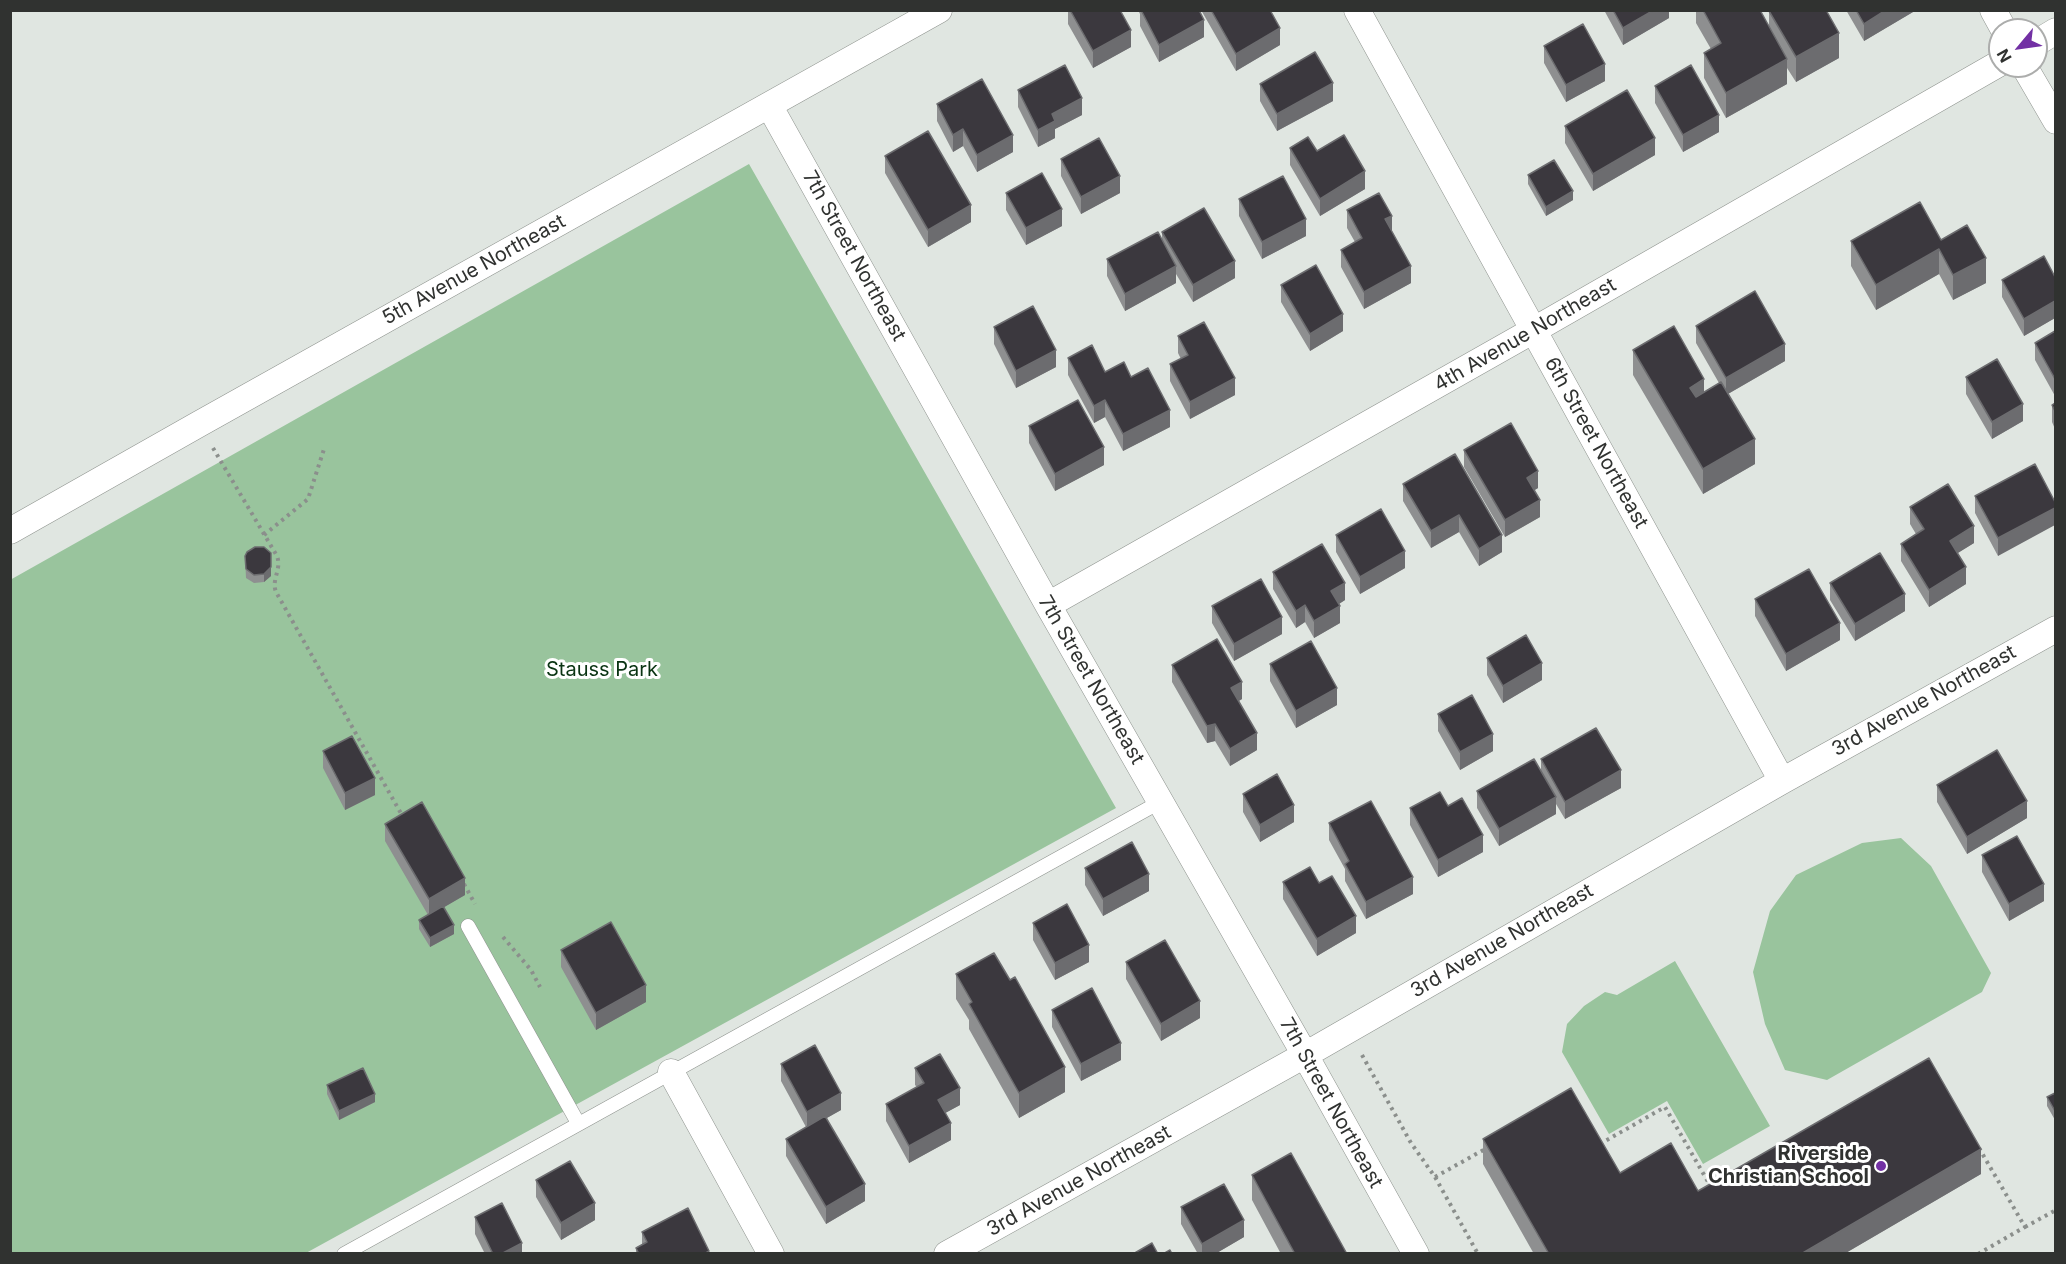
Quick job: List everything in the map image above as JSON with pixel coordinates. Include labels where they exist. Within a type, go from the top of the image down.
[{"type":"street","name":"5th Avenue Northeast","points":[[10,531],[939,10]]},
{"type":"street","name":"6th Street Northeast","points":[[1357,10],[1782,781]]},
{"type":"street","name":"4th Avenue Northeast","points":[[1048,605],[1988,70]]},
{"type":"street","points":[[2031,78],[2055,121]]},
{"type":"street","name":"7th Street Northeast","points":[[769,105],[1048,605],[1416,1254]]},
{"type":"street","name":"3rd Avenue Northeast","points":[[947,1254],[1305,1055],[1782,781],[2055,629]]},
{"type":"street","points":[[670,1072],[771,1254]]},
{"type":"lane","points":[[344,1254],[1160,802]]},
{"type":"lane","points":[[468,926],[578,1123]]},
{"type":"path","points":[[199,424],[280,563],[274,582],[276,591],[406,822]]},
{"type":"path","points":[[264,535],[308,499],[324,449]]},
{"type":"path","points":[[459,876],[477,907]]},
{"type":"path","points":[[500,934],[531,970],[540,987]]},
{"type":"path","points":[[1348,1030],[1478,1254]]},
{"type":"path","points":[[1596,1146],[1665,1107],[1713,1189]]},
{"type":"path","points":[[1978,1146],[2025,1227]]},
{"type":"path","points":[[1435,1177],[1487,1148]]},
{"type":"path","points":[[1978,1254],[2055,1210]]},
{"type":"green space","name":"Stauss Park","points":[[749,164],[1116,808],[306,1253],[11,1253],[10,580]]},
{"type":"green space","points":[[1901,838],[1931,866],[1991,973],[1982,992],[1827,1080],[1785,1070],[1765,1024],[1753,972],[1770,911],[1796,875],[1862,843]]},
{"type":"green space","points":[[1675,961],[1770,1126],[1703,1164],[1667,1101],[1609,1134],[1562,1052],[1567,1024],[1584,1006],[1605,992],[1617,995]]},
{"type":"building","points":[[1070,10],[1120,10],[1131,30],[1093,51]]},
{"type":"building","points":[[1141,10],[1199,10],[1204,20],[1159,45]]},
{"type":"building","points":[[1211,10],[1270,10],[1280,28],[1236,54]]},
{"type":"building","points":[[1613,10],[1654,10],[1623,28]]},
{"type":"building","points":[[1703,10],[1760,10],[1787,59],[1726,93],[1704,53],[1721,43]]},
{"type":"building","points":[[1826,10],[1839,33],[1796,57],[1769,11]]},
{"type":"building","points":[[1856,10],[1886,10],[1864,24]]},
{"type":"building","points":[[1583,24],[1605,64],[1566,85],[1544,46]]},
{"type":"building","points":[[1315,52],[1333,83],[1277,114],[1260,84]]},
{"type":"building","points":[[1065,65],[1082,98],[1052,114],[1055,121],[1038,130],[1018,90]]},
{"type":"building","points":[[1691,65],[1719,115],[1683,135],[1655,86]]},
{"type":"building","points":[[982,79],[1013,135],[977,155],[963,129],[953,135],[937,104]]},
{"type":"building","points":[[1627,90],[1655,138],[1593,174],[1565,126]]},
{"type":"building","points":[[928,131],[971,205],[928,230],[885,156]]},
{"type":"building","points":[[1344,135],[1365,171],[1320,199],[1290,148],[1308,137],[1317,151]]},
{"type":"building","points":[[1099,138],[1120,176],[1081,197],[1061,159]]},
{"type":"building","points":[[1554,160],[1573,191],[1546,207],[1528,175]]},
{"type":"building","points":[[1042,173],[1062,209],[1026,228],[1006,193]]},
{"type":"building","points":[[1283,176],[1306,219],[1262,242],[1239,199]]},
{"type":"building","points":[[1379,193],[1392,216],[1385,219],[1411,266],[1364,292],[1341,250],[1362,238],[1347,210]]},
{"type":"building","points":[[1920,202],[1941,240],[1967,225],[1986,258],[1953,275],[1939,249],[1876,285],[1851,241]]},
{"type":"building","points":[[1204,208],[1235,261],[1193,285],[1162,232]]},
{"type":"building","points":[[1158,232],[1176,266],[1125,294],[1107,259]]},
{"type":"building","points":[[2044,256],[2055,277],[2055,301],[2024,319],[2002,280]]},
{"type":"building","points":[[1316,265],[1343,314],[1310,334],[1281,285]]},
{"type":"building","points":[[1755,291],[1785,344],[1726,378],[1696,326]]},
{"type":"building","points":[[1033,306],[1056,350],[1016,371],[994,327]]},
{"type":"building","points":[[1204,322],[1235,378],[1190,402],[1170,364],[1188,355],[1178,336]]},
{"type":"building","points":[[1674,326],[1704,379],[1690,388],[1696,397],[1721,382],[1755,439],[1703,469],[1633,350]]},
{"type":"building","points":[[2055,331],[2055,379],[2035,343]]},
{"type":"building","points":[[1092,345],[1105,372],[1124,362],[1131,377],[1148,368],[1170,410],[1123,434],[1105,400],[1094,406],[1068,358]]},
{"type":"building","points":[[1997,359],[2023,404],[1992,422],[1966,377]]},
{"type":"building","points":[[1078,400],[1104,447],[1055,474],[1029,426]]},
{"type":"building","points":[[1511,423],[1538,471],[1527,478],[1540,500],[1505,520],[1464,450]]},
{"type":"building","points":[[1455,454],[1502,535],[1479,549],[1459,515],[1431,531],[1403,484]]},
{"type":"building","points":[[2035,464],[2055,502],[2055,508],[1998,538],[1975,496]]},
{"type":"building","points":[[1948,484],[1974,526],[1950,541],[1966,567],[1929,590],[1901,544],[1924,529],[1910,507]]},
{"type":"building","points":[[1381,509],[1405,551],[1360,577],[1336,535]]},
{"type":"building","points":[[1322,544],[1345,583],[1331,591],[1340,606],[1314,621],[1305,605],[1296,611],[1273,572]]},
{"type":"building","points":[[255,547],[264,547],[271,553],[271,567],[264,574],[254,575],[246,569],[245,556]]},
{"type":"building","points":[[1880,553],[1905,594],[1855,624],[1830,583]]},
{"type":"building","points":[[1809,569],[1840,623],[1786,654],[1755,599]]},
{"type":"building","points":[[1261,579],[1282,617],[1234,644],[1212,606]]},
{"type":"building","points":[[1526,635],[1542,663],[1503,686],[1487,658]]},
{"type":"building","points":[[1217,639],[1242,682],[1231,688],[1257,733],[1230,749],[1215,724],[1207,726],[1172,665]]},
{"type":"building","points":[[1311,641],[1337,688],[1296,711],[1270,664]]},
{"type":"building","points":[[1472,695],[1493,734],[1460,752],[1438,714]]},
{"type":"building","points":[[1596,728],[1621,770],[1565,802],[1541,759]]},
{"type":"building","points":[[352,736],[375,778],[345,793],[323,751]]},
{"type":"building","points":[[1997,750],[2027,801],[1967,837],[1937,785]]},
{"type":"building","points":[[1534,759],[1556,797],[1499,829],[1477,791]]},
{"type":"building","points":[[1277,774],[1294,805],[1260,825],[1243,794]]},
{"type":"building","points":[[1440,792],[1448,806],[1462,798],[1483,835],[1438,860],[1410,808]]},
{"type":"building","points":[[1371,801],[1413,877],[1366,902],[1345,864],[1349,861],[1329,823]]},
{"type":"building","points":[[422,802],[465,878],[429,899],[385,824]]},
{"type":"building","points":[[2017,836],[2044,884],[2009,904],[1982,855]]},
{"type":"building","points":[[1132,842],[1149,874],[1103,899],[1085,868]]},
{"type":"building","points":[[1310,867],[1319,883],[1332,876],[1356,916],[1317,939],[1283,882]]},
{"type":"building","points":[[1067,904],[1089,945],[1055,963],[1033,923]]},
{"type":"building","points":[[443,906],[454,925],[430,938],[419,920]]},
{"type":"building","points":[[611,922],[646,985],[596,1013],[561,950]]},
{"type":"building","points":[[1165,940],[1200,1001],[1161,1024],[1126,962]]},
{"type":"building","points":[[994,953],[1010,980],[1015,977],[1065,1067],[1019,1093],[969,1004],[972,1002],[956,974]]},
{"type":"building","points":[[1092,988],[1121,1043],[1081,1064],[1052,1010]]},
{"type":"building","points":[[815,1045],[841,1093],[807,1112],[781,1064]]},
{"type":"building","points":[[940,1054],[960,1088],[938,1100],[951,1123],[909,1146],[886,1104],[924,1083],[915,1068]]},
{"type":"building","name":"Riverside Christian School","points":[[1929,1058],[1981,1149],[1801,1254],[1549,1254],[1483,1139],[1571,1088],[1620,1173],[1671,1143],[1698,1191]]},
{"type":"building","points":[[363,1068],[375,1094],[339,1111],[327,1085]]},
{"type":"building","points":[[2055,1093],[2055,1111],[2047,1097]]},
{"type":"building","points":[[825,1116],[865,1184],[826,1207],[786,1139]]},
{"type":"building","points":[[1291,1153],[1347,1254],[1295,1254],[1252,1175]]},
{"type":"building","points":[[570,1161],[595,1203],[561,1223],[536,1180]]},
{"type":"building","points":[[1224,1184],[1244,1220],[1202,1244],[1181,1207]]},
{"type":"building","points":[[502,1203],[522,1243],[501,1254],[493,1254],[475,1217]]},
{"type":"building","points":[[688,1208],[709,1251],[704,1254],[639,1254],[636,1248],[647,1242],[642,1232]]},
{"type":"building","points":[[1152,1243],[1158,1254],[1133,1254]]},
{"type":"place","name":"Riverside Christian School","points":[[1881,1166]]}]
